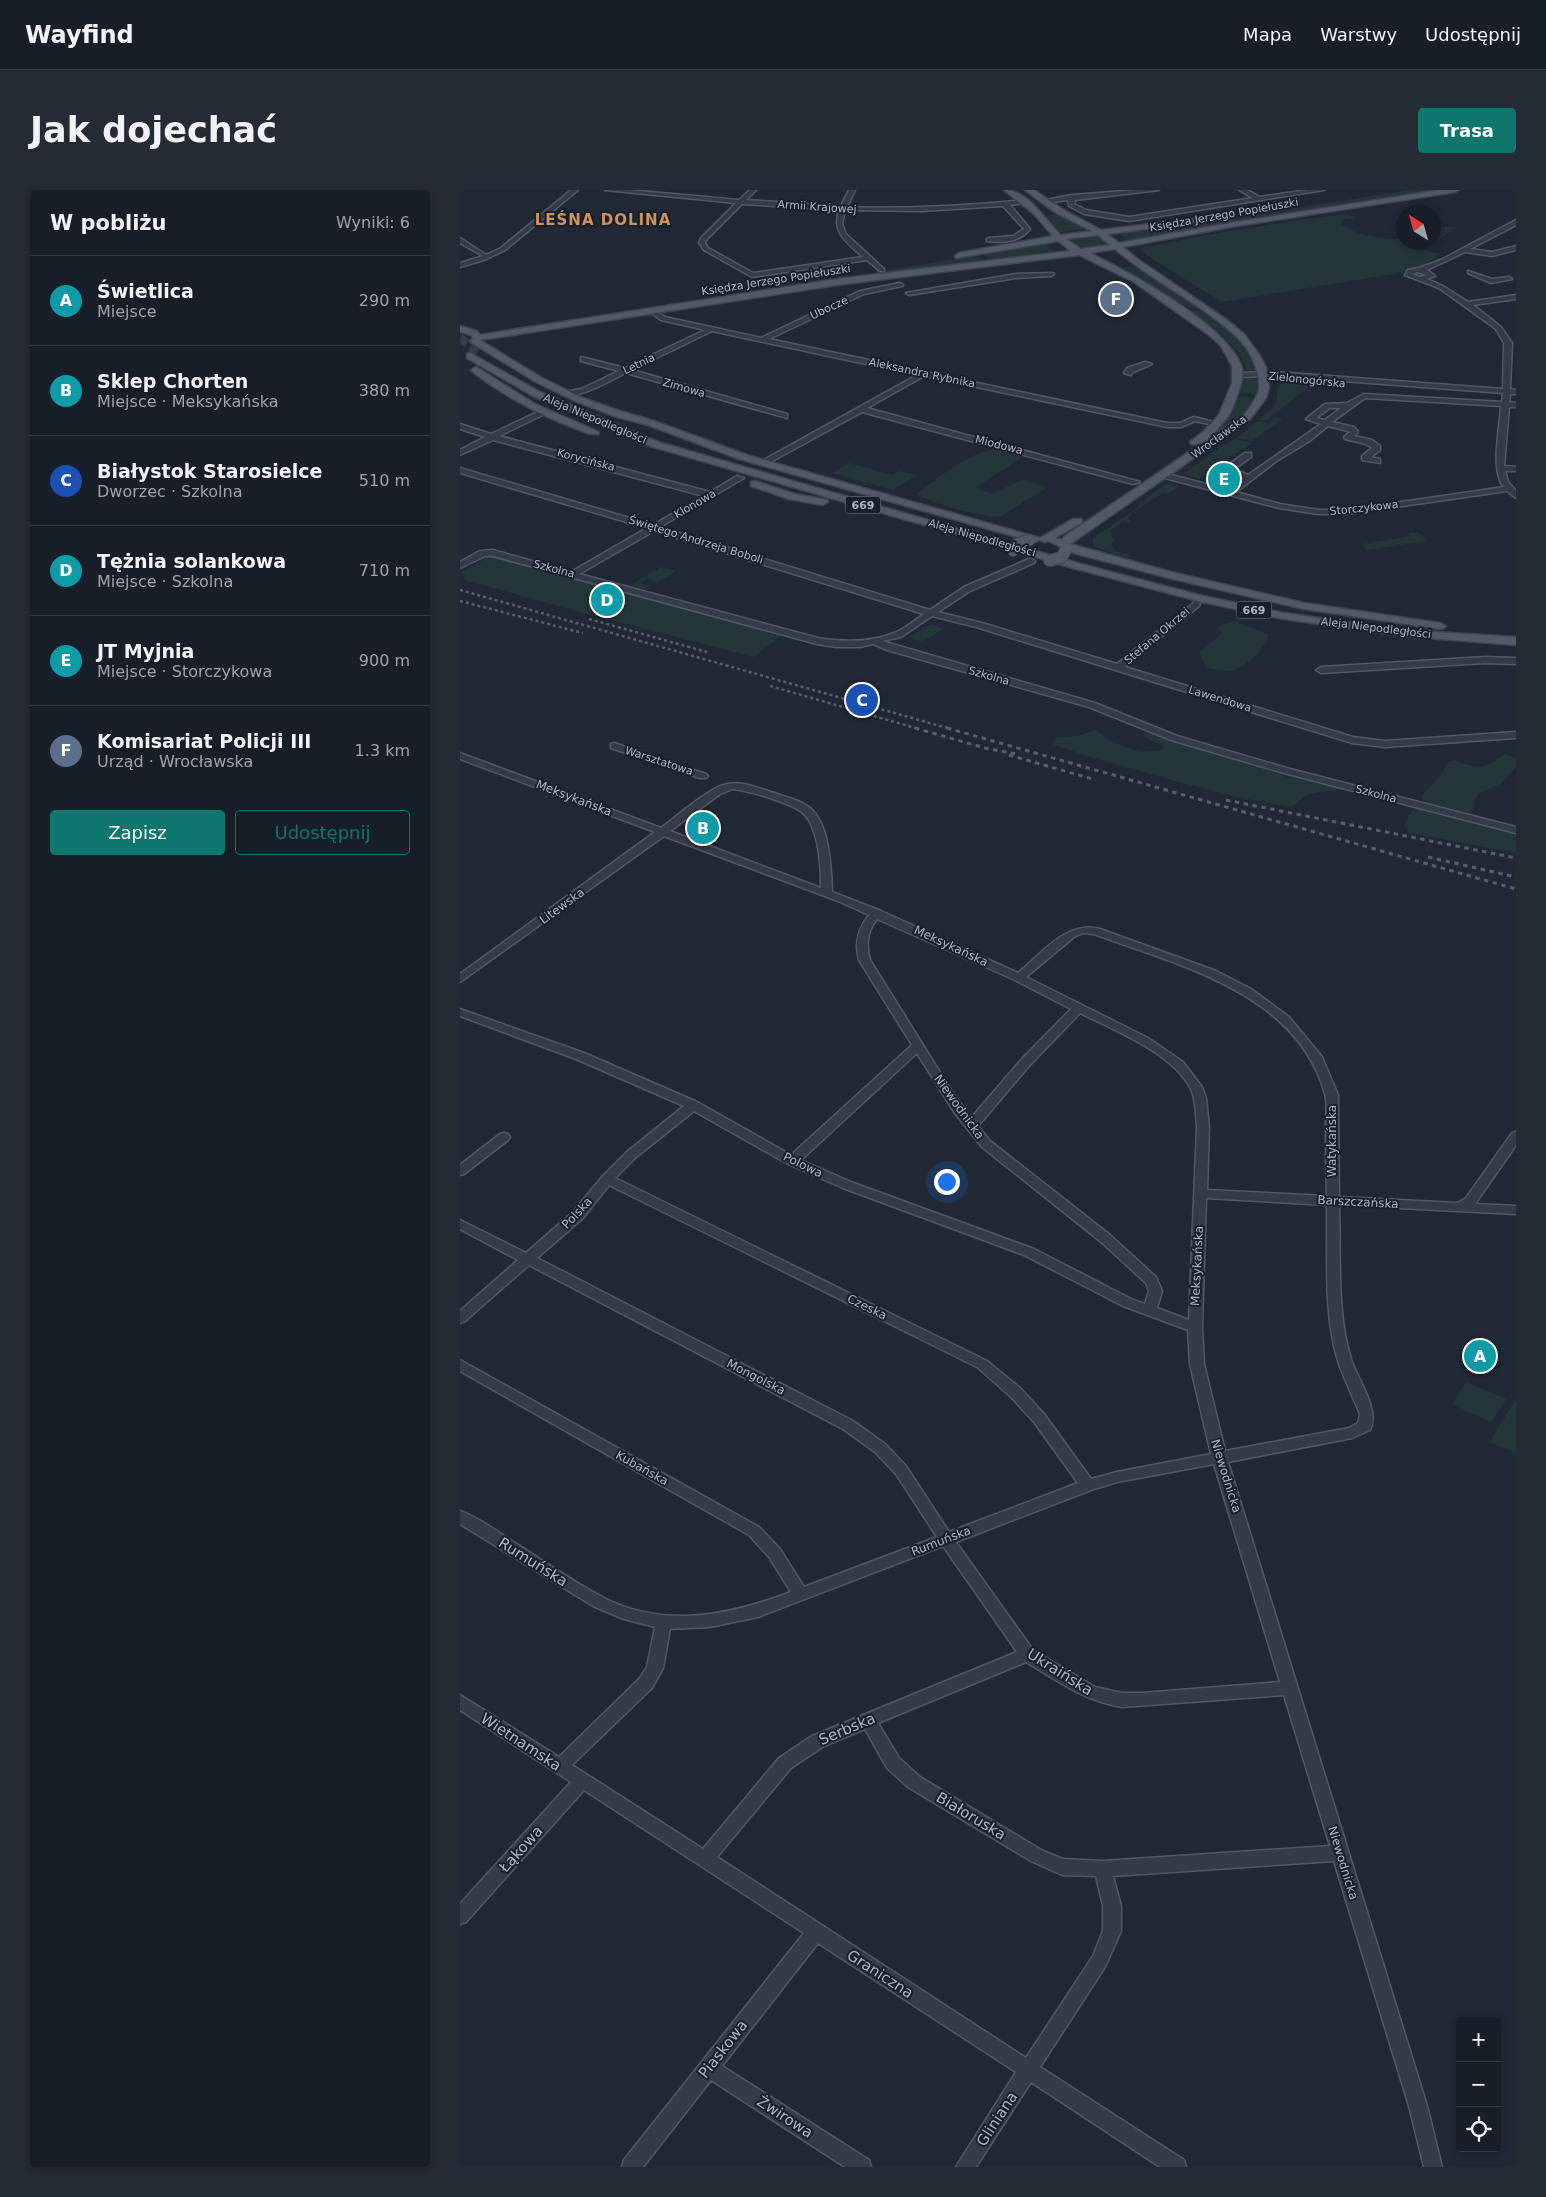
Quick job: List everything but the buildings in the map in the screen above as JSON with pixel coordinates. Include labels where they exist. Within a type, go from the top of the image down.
[{"type":"main road","points":[[1008,190],[1025,202],[1059,238],[1078,252],[1137,280],[1212,333],[1225,345],[1234,359],[1238,375]]},
{"type":"main road","points":[[1029,190],[1059,211],[1099,232],[1142,266],[1224,322],[1241,336],[1257,358],[1264,387],[1253,396],[1233,395]]},
{"type":"main road","points":[[1331,200],[1397,190]]},
{"type":"main road","name":"Księdza Jerzego Popiełuszki","points":[[885,272],[981,264],[1078,252],[1222,226],[1455,190]]},
{"type":"main road","points":[[1025,202],[1044,201]]},
{"type":"main road","name":"Księdza Jerzego Popiełuszki","points":[[1221,217],[1284,207]]},
{"type":"main road","points":[[1038,214],[1050,215],[1059,211]]},
{"type":"main road","name":"Księdza Jerzego Popiełuszki","points":[[473,339],[885,272],[969,254],[1059,238],[1198,220]]},
{"type":"main road","points":[[969,254],[987,258],[981,264]]},
{"type":"main road","points":[[1117,271],[1117,267],[1122,265],[1142,266]]},
{"type":"main road","name":"Księdza Jerzego Popiełuszki","points":[[473,339],[835,280]]},
{"type":"main road","points":[[460,329],[517,368],[564,393],[740,461]]},
{"type":"main road","name":"Aleja Niepodległości","points":[[481,354],[538,387],[589,410],[680,444],[1085,559],[1212,592],[1324,614],[1457,628],[1516,632]]},
{"type":"main road","name":"Aleja Niepodległości","points":[[470,356],[528,390],[581,415],[654,444],[1130,580],[1284,616],[1402,633],[1516,641]]},
{"type":"main road","points":[[460,360],[503,391],[544,412],[589,430],[740,478],[793,497],[852,507]]},
{"type":"main road","points":[[476,370],[578,420],[654,444]]},
{"type":"main road","name":"Wrocławska","points":[[1016,554],[1018,544],[1056,534],[1203,437],[1224,416],[1233,395],[1238,375]]},
{"type":"main road","name":"Wrocławska","points":[[1047,562],[1062,557],[1070,538],[1247,417],[1253,396]]},
{"type":"main road","points":[[609,411],[766,463],[1065,548],[1170,575],[1304,606],[1457,628]]},
{"type":"main road","points":[[726,466],[785,489],[1016,554],[1032,561],[1047,562],[1196,604],[1279,621],[1349,632],[1455,641],[1516,641]]},
{"type":"street","points":[[460,265],[482,259],[503,249],[575,190]]},
{"type":"street","name":"Armii Krajowej","points":[[608,190],[656,192],[844,209],[901,211],[1025,202]]},
{"type":"street","points":[[753,190],[703,239],[702,243],[706,250],[752,275],[868,258]]},
{"type":"street","points":[[852,190],[839,217],[839,230],[885,272]]},
{"type":"street","points":[[1059,194],[1073,193],[1082,196],[1156,190]]},
{"type":"street","points":[[1242,190],[1259,199]]},
{"type":"street","points":[[1261,190],[1273,197]]},
{"type":"street","points":[[1073,193],[1071,205],[1082,212],[1126,219],[1321,190]]},
{"type":"street","points":[[1044,201],[1073,193]]},
{"type":"street","points":[[989,240],[1018,238],[1026,232],[1027,229],[1005,204]]},
{"type":"street","points":[[1516,222],[1443,261],[1421,270],[1410,271],[1408,274],[1411,277],[1441,287],[1467,304],[1494,322],[1512,343],[1507,378],[1500,468],[1501,477],[1508,489],[1516,496]]},
{"type":"street","points":[[1504,228],[1516,231]]},
{"type":"street","points":[[460,240],[483,254]]},
{"type":"street","points":[[1464,250],[1492,254],[1516,248]]},
{"type":"street","points":[[800,274],[851,266],[850,260]]},
{"type":"street","points":[[1420,279],[1431,275],[1443,261]]},
{"type":"street","points":[[1421,270],[1431,275],[1441,287]]},
{"type":"street","name":"Ubocze","points":[[762,340],[862,292],[900,285],[885,272]]},
{"type":"street","points":[[1470,272],[1491,281],[1513,281]]},
{"type":"street","points":[[1513,281],[1504,275],[1516,273]]},
{"type":"street","points":[[909,292],[1017,276],[1051,274]]},
{"type":"street","points":[[1467,304],[1516,296]]},
{"type":"street","points":[[1508,298],[1516,303]]},
{"type":"street","name":"Aleksandra Rybnika","points":[[651,310],[659,317],[712,329],[1171,426],[1184,425],[1194,419]]},
{"type":"street","name":"Letnia","points":[[564,393],[579,392],[712,329]]},
{"type":"street","name":"Zimowa","points":[[584,359],[784,416]]},
{"type":"street","points":[[1128,373],[1130,370],[1148,364]]},
{"type":"street","points":[[766,463],[923,374]]},
{"type":"street","name":"Zielonogórska","points":[[1262,376],[1276,374],[1516,394]]},
{"type":"street","points":[[1238,375],[1262,376]]},
{"type":"street","name":"Zielonogórska","points":[[1262,376],[1276,379],[1370,386],[1507,393]]},
{"type":"street","points":[[1507,378],[1516,379]]},
{"type":"street","points":[[1248,478],[1228,469],[1305,440],[1369,392],[1370,386]]},
{"type":"street","points":[[1364,396],[1516,405]]},
{"type":"street","points":[[1350,405],[1328,406],[1310,419],[1351,429],[1354,432],[1348,437],[1369,442],[1377,448],[1365,458],[1377,461]]},
{"type":"street","name":"Miodowa","points":[[861,409],[1136,482]]},
{"type":"street","points":[[460,453],[544,412]]},
{"type":"street","name":"Wrocławska","points":[[1194,419],[1218,424]]},
{"type":"street","name":"Korycińska","points":[[460,426],[711,494]]},
{"type":"street","points":[[1230,493],[1248,478],[1256,457]]},
{"type":"street","points":[[1500,468],[1516,469]]},
{"type":"street","name":"Świętego Andrzeja Boboli","points":[[460,470],[655,527],[930,613]]},
{"type":"street","name":"Storczykowa","points":[[1164,475],[1279,506],[1334,512],[1508,489]]},
{"type":"street","name":"Klonowa","points":[[573,574],[740,478]]},
{"type":"street","name":"Szkolna","points":[[460,565],[488,552],[817,641],[843,644],[876,642],[890,648],[1092,705],[1174,738],[1296,773],[1516,830]]},
{"type":"street","points":[[1007,571],[1016,554]]},
{"type":"street","points":[[876,642],[898,635],[967,589],[1032,561]]},
{"type":"street","name":"Stefana Okrzei","points":[[1118,668],[1196,604]]},
{"type":"street","name":"Lawendowa","points":[[930,613],[972,623],[1352,740],[1370,743],[1516,735]]},
{"type":"street","points":[[1321,670],[1476,660],[1516,661]]},
{"type":"street","name":"Warsztatowa","points":[[614,746],[703,776]]},
{"type":"street","name":"Meksykańska","points":[[460,756],[877,913],[1019,978],[1144,1041],[1179,1065],[1196,1087],[1200,1098],[1203,1127],[1195,1327]]},
{"type":"street","name":"Litewska","points":[[460,979],[728,786],[739,786],[795,803],[807,811],[819,833],[826,872],[827,893]]},
{"type":"street","name":"Niewodnicka","points":[[877,913],[867,924],[862,939],[864,954],[870,970],[885,990],[935,1074],[971,1126],[986,1144],[1105,1238],[1151,1280],[1156,1286],[1157,1291],[1149,1310]]},
{"type":"street","name":"Watykańska","points":[[1019,978],[1070,934],[1082,930],[1096,931],[1212,972],[1268,1005],[1285,1019],[1316,1057],[1325,1075],[1332,1095],[1332,1201],[1336,1310],[1340,1339],[1353,1384],[1367,1414],[1365,1426],[1352,1433],[1243,1452],[1220,1458]]},
{"type":"street","points":[[971,1126],[1024,1063],[1078,1008]]},
{"type":"street","name":"Polowa","points":[[460,1012],[580,1056],[693,1105],[792,1161],[847,1186],[1030,1252],[1128,1303],[1149,1310]]},
{"type":"street","points":[[792,1161],[919,1045]]},
{"type":"street","name":"Polska","points":[[460,1318],[578,1215],[607,1179],[631,1155],[693,1105]]},
{"type":"street","points":[[460,1171],[504,1136]]},
{"type":"street","points":[[1460,1207],[1470,1201],[1516,1136]]},
{"type":"street","name":"Czeska","points":[[607,1179],[982,1364],[1016,1393],[1039,1418],[1088,1486]]},
{"type":"street","name":"Barszczańska","points":[[1200,1194],[1516,1210]]},
{"type":"street","name":"Mongolska","points":[[460,1224],[848,1425],[880,1448],[900,1470],[946,1539]]},
{"type":"street","points":[[1149,1310],[1195,1327]]},
{"type":"street","name":"Niewodnicka","points":[[1195,1327],[1197,1364],[1203,1396],[1220,1458],[1418,2106],[1433,2167]]},
{"type":"street","name":"Kubańska","points":[[460,1365],[754,1531],[771,1547],[801,1595]]},
{"type":"street","name":"Rumuńska","points":[[460,1517],[598,1602],[622,1612],[663,1623],[727,1619],[758,1611],[1088,1486],[1118,1477],[1220,1458]]},
{"type":"street","name":"Ukraińska","points":[[946,1539],[1027,1655],[1089,1692],[1102,1697],[1122,1700],[1290,1688]]},
{"type":"street","points":[[559,1767],[646,1683],[654,1668],[663,1623]]},
{"type":"street","name":"Serbska","points":[[705,1858],[785,1763],[818,1740],[1027,1655]]},
{"type":"street","name":"Wietnamska","points":[[462,1707],[582,1781]]},
{"type":"street","name":"Białoruska","points":[[868,1720],[893,1763],[914,1782],[1037,1856],[1062,1867],[1103,1869],[1340,1853]]},
{"type":"street","name":"Graniczna","points":[[582,1781],[705,1858],[1177,2167]]},
{"type":"street","name":"Łąkowa","points":[[460,1916],[582,1781]]},
{"type":"street","points":[[1028,2070],[1086,1984],[1099,1961],[1112,1931],[1112,1906],[1103,1869]]},
{"type":"street","name":"Piaskowa","points":[[632,2167],[816,1932]]},
{"type":"street","name":"Żwirowa","points":[[708,2068],[862,2167]]},
{"type":"street","name":"Gliniana","points":[[965,2167],[1028,2070]]},
{"type":"shaded area","points":[[1410,190],[1442,190],[1214,225],[1128,242],[1117,232],[1207,222]]},
{"type":"shaded area","points":[[1059,214],[1089,228],[1060,232],[1046,215]]},
{"type":"shaded area","points":[[1346,214],[1356,218],[1344,219],[1341,224],[1356,232],[1371,236],[1396,239],[1396,250],[1425,250],[1441,254],[1423,266],[1400,273],[1221,302],[1140,251],[1141,248],[1234,230]]},
{"type":"shaded area","points":[[1441,227],[1456,227],[1441,238]]},
{"type":"shaded area","points":[[1092,236],[1101,238],[1106,243],[1088,248],[1078,246],[1071,241],[1076,238]]},
{"type":"shaded area","points":[[1042,242],[1056,252],[989,260],[981,254]]},
{"type":"shaded area","points":[[973,256],[980,257],[982,260],[878,275],[876,272]]},
{"type":"shaded area","points":[[1126,266],[1136,267],[1200,309],[1192,308],[1172,299],[1122,270]]},
{"type":"shaded area","points":[[827,280],[495,333],[494,331]]},
{"type":"shaded area","points":[[1186,310],[1205,312],[1222,322],[1238,336],[1250,352],[1257,370],[1246,370],[1237,351],[1230,342]]},
{"type":"shaded area","points":[[1253,378],[1259,380],[1259,395],[1239,393],[1244,379]]},
{"type":"shaded area","points":[[1286,383],[1310,386],[1267,420],[1259,420],[1274,405],[1278,385]]},
{"type":"shaded area","points":[[1245,396],[1255,402],[1238,420],[1155,476],[1150,475],[1210,436],[1220,427],[1231,412],[1237,397]]},
{"type":"shaded area","points":[[1274,417],[1283,419],[1252,441],[1237,438],[1258,421],[1269,423]]},
{"type":"shaded area","points":[[1236,439],[1251,443],[1199,479],[1183,474],[1222,446]]},
{"type":"shaded area","points":[[999,449],[1021,455],[1022,457],[975,488],[992,494],[1022,480],[1048,487],[1000,517],[957,510],[916,494],[976,454]]},
{"type":"shaded area","points":[[849,463],[892,475],[899,471],[917,475],[893,490],[832,473]]},
{"type":"shaded area","points":[[1168,483],[1180,486],[1168,494],[1163,493],[1131,514],[1128,519],[1132,521],[1129,523],[1123,521],[1110,531],[1115,541],[1111,543],[1116,552],[1129,554],[1133,559],[1107,552],[1093,545],[1093,538],[1136,509],[1140,502]]},
{"type":"shaded area","points":[[1418,532],[1428,541],[1368,550],[1362,544],[1410,536],[1408,533]]},
{"type":"shaded area","points":[[489,556],[782,635],[754,657],[462,579],[466,576],[460,573]]},
{"type":"shaded area","points":[[661,567],[676,571],[656,583],[654,582],[656,581],[647,578],[640,583],[650,586],[644,590],[629,586]]},
{"type":"shaded area","points":[[1235,622],[1268,634],[1264,645],[1254,657],[1236,670],[1228,671],[1207,668],[1199,652],[1222,634],[1218,629],[1222,624]]},
{"type":"shaded area","points":[[931,624],[944,628],[922,642],[909,637]]},
{"type":"shaded area","points":[[1096,730],[1112,742],[1140,752],[1161,750],[1164,747],[1143,736],[1144,732],[1157,734],[1287,777],[1337,787],[1336,791],[1307,795],[1290,807],[1242,798],[1183,783],[1090,757],[1052,744],[1057,737],[1078,736]]},
{"type":"shaded area","points":[[1505,754],[1516,758],[1516,767],[1500,784],[1480,793],[1474,800],[1475,808],[1466,814],[1435,808],[1421,798],[1444,772],[1448,762],[1454,760],[1469,765],[1481,766],[1491,763]]},
{"type":"shaded area","points":[[1419,808],[1516,834],[1516,853],[1409,833],[1404,825],[1410,813]]},
{"type":"shaded area","points":[[1466,1382],[1506,1399],[1491,1422],[1452,1405]]},
{"type":"shaded area","points":[[1516,1400],[1516,1453],[1489,1442]]},
{"type":"tunnel","points":[[460,338],[481,354]]},
{"type":"railway","points":[[460,590],[951,729]]},
{"type":"railway","points":[[460,601],[583,633]]},
{"type":"railway","points":[[589,619],[707,652]]},
{"type":"railway","points":[[770,686],[919,729]]},
{"type":"railway","points":[[915,728],[985,748],[1016,754]]},
{"type":"railway","points":[[947,728],[1516,889]]},
{"type":"railway","points":[[1009,755],[1096,780]]},
{"type":"railway","points":[[1226,800],[1516,858]]},
{"type":"railway","points":[[1428,857],[1516,877]]},
{"type":"place","name":"Komisariat Policji III","points":[[1116,299]]},
{"type":"place","name":"JT Myjnia","points":[[1224,479]]},
{"type":"place","name":"Tężnia solankowa","points":[[607,600]]},
{"type":"place","name":"Białystok Starosielce","points":[[862,700]]},
{"type":"place","name":"Sklep Chorten","points":[[703,828]]},
{"type":"place","name":"Świetlica","points":[[1480,1356]]},
{"type":"district","name":"LEŚNA DOLINA","points":[[603,220]]}]
